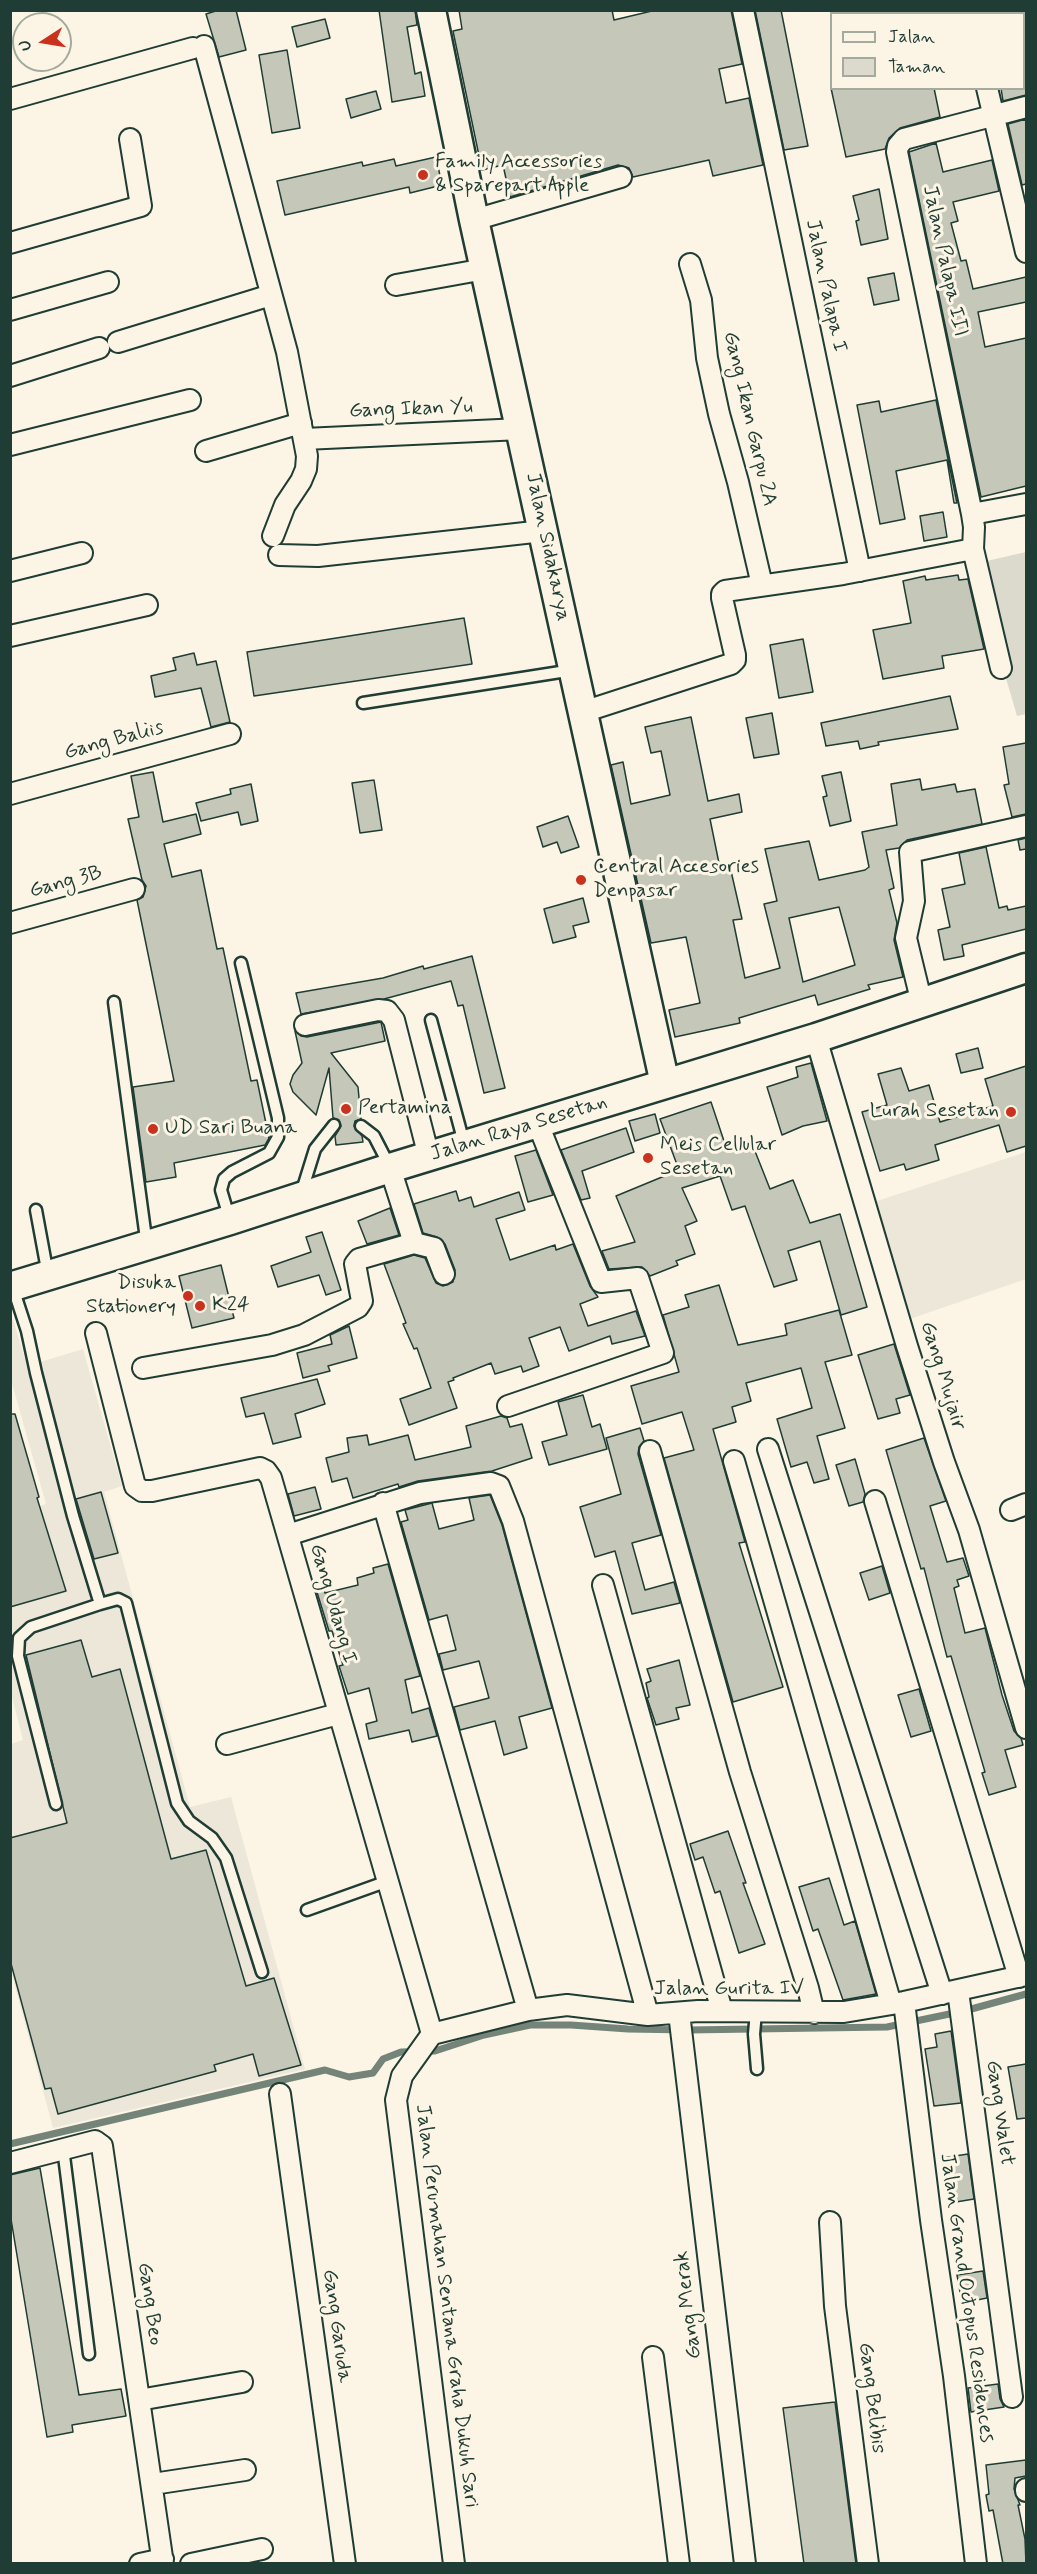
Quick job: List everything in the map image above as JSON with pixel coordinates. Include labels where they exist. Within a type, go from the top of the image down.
[{"type":"street","name":"Jalan Sidakarya","points":[[431,10],[474,220],[665,1084]]},
{"type":"street","name":"Jalan Palapa I","points":[[743,10],[860,571]]},
{"type":"street","points":[[10,99],[199,47],[287,352],[307,456],[306,469],[285,505],[273,536]]},
{"type":"street","points":[[988,90],[1026,252]]},
{"type":"street","name":"Jalan Palapa III","points":[[1001,669],[973,549],[972,514],[897,153],[898,146],[904,139],[1026,107]]},
{"type":"street","points":[[10,243],[141,206],[130,139]]},
{"type":"street","points":[[474,220],[621,177]]},
{"type":"street","name":"Gang Ikan Garpu 2A","points":[[690,264],[701,300],[707,358],[717,403],[762,585]]},
{"type":"street","points":[[396,285],[485,268]]},
{"type":"street","points":[[10,310],[108,282]]},
{"type":"street","points":[[10,376],[271,295]]},
{"type":"street","points":[[10,445],[190,400]]},
{"type":"street","name":"Gang Ikan Yu","points":[[206,451],[302,431],[521,429]]},
{"type":"street","points":[[972,514],[1026,504]]},
{"type":"street","points":[[279,555],[318,556],[543,531]]},
{"type":"street","points":[[583,712],[733,663],[735,655],[722,594],[728,590],[860,571],[973,549]]},
{"type":"street","points":[[10,571],[82,553]]},
{"type":"street","points":[[10,636],[147,605]]},
{"type":"street","name":"Gang Baliis","points":[[10,794],[230,734]]},
{"type":"street","points":[[922,1005],[906,938],[914,901],[910,852],[1026,825]]},
{"type":"street","name":"Gang 3B","points":[[10,923],[134,889]]},
{"type":"street","name":"Jalan Raya Sesetan","points":[[11,1286],[147,1246],[390,1168],[922,1005],[1026,968]]},
{"type":"street","points":[[305,1025],[378,1010],[387,1011],[394,1020],[429,1157]]},
{"type":"street","name":"Gang Mujair","points":[[816,1038],[907,1346],[944,1462],[969,1530],[1026,1728]]},
{"type":"street","points":[[508,1406],[663,1353],[638,1278],[601,1282],[538,1124]]},
{"type":"street","points":[[390,1168],[414,1243]]},
{"type":"street","points":[[143,1368],[272,1345],[304,1335],[358,1307],[362,1301],[361,1289],[354,1268],[359,1259],[414,1243],[434,1248],[444,1274]]},
{"type":"street","name":"Gang Udang I","points":[[96,1333],[135,1486],[142,1491],[152,1491],[260,1468],[266,1471],[271,1478],[388,1881],[430,2036]]},
{"type":"street","name":"Gang Walet","points":[[768,1449],[955,2000],[1012,2397]]},
{"type":"street","points":[[650,1451],[740,1772],[814,2013]]},
{"type":"street","name":"Jalan Grand Octopus Residences","points":[[734,1461],[900,2005],[908,2038],[954,2376],[976,2564]]},
{"type":"street","points":[[288,1535],[383,1503],[441,1489],[491,1483],[499,1486],[513,1521],[648,2014]]},
{"type":"street","points":[[875,1501],[1023,1976]]},
{"type":"street","points":[[383,1503],[528,2010]]},
{"type":"street","points":[[603,1585],[722,2011]]},
{"type":"street","points":[[227,1744],[338,1714]]},
{"type":"street","name":"Jalan Gurita IV","points":[[430,2036],[528,2010],[567,2005],[648,2014],[681,2027],[722,2011],[755,2023],[814,2013],[955,2000],[1023,1976]]},
{"type":"street","name":"Gang Merak","points":[[681,2027],[745,2564]]},
{"type":"street","name":"Jalan Perumahan Sentana Graha Dukuh Sari","points":[[430,2036],[416,2060],[402,2076],[396,2100],[454,2564]]},
{"type":"street","name":"Gang Garuda","points":[[280,2094],[345,2564]]},
{"type":"street","name":"Gang Beo","points":[[10,2163],[95,2141],[102,2146],[163,2561]]},
{"type":"street","name":"Gang Belibis","points":[[830,2230],[835,2306],[868,2564]]},
{"type":"street","points":[[653,2357],[679,2564]]},
{"type":"street","points":[[139,2400],[242,2382]]},
{"type":"street","points":[[153,2484],[245,2470]]},
{"type":"street","points":[[191,2564],[262,2549]]},
{"type":"street","points":[[140,2564],[163,2561]]},
{"type":"lane","points":[[363,704],[574,670]]},
{"type":"lane","points":[[230,1220],[221,1190],[224,1179],[232,1172],[269,1153],[278,1137],[278,1118],[241,963]]},
{"type":"lane","points":[[114,1002],[147,1246]]},
{"type":"lane","points":[[431,1020],[465,1146]]},
{"type":"lane","points":[[300,1197],[315,1149],[334,1125]]},
{"type":"lane","points":[[361,1126],[374,1136],[390,1168]]},
{"type":"lane","points":[[36,1210],[48,1275]]},
{"type":"lane","points":[[11,1286],[27,1331],[70,1505],[100,1604]]},
{"type":"lane","points":[[56,1804],[18,1656],[19,1638],[31,1627],[118,1599],[126,1604],[177,1803],[189,1821],[212,1838],[226,1858],[262,1972]]},
{"type":"lane","points":[[307,1910],[388,1881]]},
{"type":"lane","points":[[755,2023],[757,2069]]},
{"type":"lane","points":[[63,2148],[89,2354]]},
{"type":"shaded area","points":[[1026,1152],[1026,1279],[904,1321],[868,1204]]},
{"type":"shaded area","points":[[13,1319],[27,1366],[83,1349],[122,1486],[104,1492],[190,1807],[231,1797],[305,2069],[53,2128],[11,1971],[11,1744],[23,1740],[11,1693],[11,1515],[46,1504],[11,1380],[11,1320]]},
{"type":"green space","points":[[1026,552],[1026,714],[1017,716],[978,563]]},
{"type":"building","points":[[219,10],[236,10],[246,50],[219,57],[206,14]]},
{"type":"building","points":[[379,10],[415,10],[417,25],[407,27],[415,74],[421,72],[425,96],[392,102]]},
{"type":"building","points":[[459,10],[612,10],[614,20],[656,10],[731,10],[742,64],[719,69],[726,103],[749,98],[763,165],[713,176],[709,160],[633,177],[629,168],[618,165],[510,197],[503,165],[482,170],[453,31],[462,29]]},
{"type":"building","points":[[755,10],[781,10],[808,146],[784,150]]},
{"type":"building","points":[[325,19],[330,38],[297,47],[292,27]]},
{"type":"building","points":[[287,50],[300,128],[272,133],[259,55]]},
{"type":"building","points":[[1026,88],[1026,95],[1003,101],[1001,90],[1025,90]]},
{"type":"building","points":[[831,90],[934,90],[940,117],[900,128],[889,138],[885,149],[846,157]]},
{"type":"building","points":[[376,91],[381,109],[351,118],[346,99]]},
{"type":"building","points":[[1026,119],[1026,184],[1022,185],[1008,124]]},
{"type":"building","points":[[936,143],[943,172],[992,160],[999,191],[953,202],[958,221],[951,223],[961,261],[966,260],[973,289],[1026,277],[1026,302],[978,312],[985,347],[1026,338],[1026,486],[981,497],[909,152]]},
{"type":"building","points":[[436,157],[442,185],[410,193],[409,187],[285,215],[277,181],[362,162],[363,166],[394,159],[396,166]]},
{"type":"building","points":[[879,189],[888,239],[861,245],[856,221],[859,220],[853,196]]},
{"type":"building","points":[[894,273],[899,300],[874,305],[868,278]]},
{"type":"building","points":[[936,400],[957,503],[954,503],[947,460],[896,471],[905,519],[880,524],[857,405],[879,401],[881,412]]},
{"type":"building","points":[[943,512],[947,537],[924,541],[920,516]]},
{"type":"building","points":[[958,575],[959,580],[968,579],[984,649],[942,656],[944,668],[883,679],[873,630],[911,623],[903,581],[925,576],[926,580]]},
{"type":"building","points":[[464,618],[472,664],[254,696],[247,652]]},
{"type":"building","points":[[803,639],[813,692],[779,698],[770,645]]},
{"type":"building","points":[[194,653],[197,665],[216,661],[230,722],[211,727],[201,688],[155,697],[151,676],[176,670],[173,658]]},
{"type":"building","points":[[950,696],[958,729],[878,742],[879,745],[860,749],[858,741],[826,746],[821,723]]},
{"type":"building","points":[[772,713],[779,754],[754,758],[746,718]]},
{"type":"building","points":[[691,717],[708,801],[739,794],[742,812],[710,819],[721,873],[731,871],[742,919],[733,920],[745,978],[780,968],[764,904],[777,901],[765,849],[809,841],[819,880],[865,870],[869,867],[862,832],[897,825],[891,784],[920,779],[922,790],[955,784],[957,792],[975,789],[982,824],[907,840],[899,848],[886,850],[894,888],[889,890],[897,923],[894,940],[903,977],[868,985],[870,989],[818,1005],[815,995],[739,1018],[740,1023],[675,1037],[669,1010],[700,1003],[686,937],[651,943],[611,765],[623,762],[631,804],[670,795],[661,751],[651,753],[645,727]],"holes":[[[839,907],[855,965],[803,982],[789,918]]]},
{"type":"building","points":[[1026,743],[1026,814],[1012,817],[1004,785],[1009,784],[1003,747]]},
{"type":"building","points":[[153,772],[163,822],[196,814],[201,834],[164,844],[172,877],[201,870],[217,949],[223,948],[251,1081],[257,1080],[269,1138],[265,1145],[174,1163],[176,1177],[146,1182],[133,1087],[174,1081],[137,900],[143,897],[146,886],[142,880],[128,819],[139,817],[131,776]]},
{"type":"building","points":[[841,772],[851,821],[830,826],[823,797],[827,796],[822,776]]},
{"type":"building","points":[[374,780],[382,830],[360,833],[352,783]]},
{"type":"building","points":[[251,784],[258,821],[241,825],[238,812],[201,821],[196,803],[231,794],[230,789]]},
{"type":"building","points":[[568,816],[579,847],[561,853],[557,842],[543,847],[537,827]]},
{"type":"building","points":[[1026,838],[1026,849],[1020,850],[1018,840]]},
{"type":"building","points":[[986,847],[999,908],[1007,906],[1008,910],[1026,906],[1026,929],[962,945],[964,956],[944,960],[938,930],[950,927],[942,889],[965,884],[959,853]]},
{"type":"building","points":[[583,898],[589,922],[573,926],[576,937],[553,943],[544,909]]},
{"type":"building","points":[[472,956],[505,1088],[484,1093],[463,1005],[458,1006],[451,981],[384,999],[301,1014],[296,993],[383,978],[423,966],[424,969]]},
{"type":"building","points":[[381,1022],[385,1041],[331,1053],[358,1087],[361,1119],[355,1121],[354,1126],[362,1136],[363,1142],[336,1145],[335,1136],[341,1126],[339,1120],[333,1118],[329,1068],[316,1115],[293,1092],[290,1084],[293,1075],[302,1063],[295,1031],[307,1037]]},
{"type":"building","points":[[978,1048],[983,1068],[961,1073],[956,1054]]},
{"type":"building","points":[[811,1063],[827,1121],[803,1126],[782,1135],[767,1087],[798,1077],[796,1067]]},
{"type":"building","points":[[1026,1066],[1026,1146],[1007,1152],[999,1125],[935,1145],[939,1160],[906,1170],[904,1164],[880,1171],[862,1112],[887,1105],[878,1074],[901,1068],[909,1091],[929,1085],[940,1122],[993,1106],[985,1079]]},
{"type":"building","points":[[711,1102],[727,1150],[751,1141],[770,1189],[793,1180],[810,1223],[840,1214],[867,1307],[841,1315],[820,1241],[788,1251],[797,1280],[774,1287],[745,1206],[732,1210],[720,1176],[682,1188],[697,1221],[685,1226],[695,1254],[676,1261],[678,1265],[650,1276],[642,1267],[609,1269],[602,1251],[635,1242],[616,1196],[679,1170],[660,1119]]},
{"type":"building","points":[[655,1114],[660,1133],[635,1141],[629,1121]]},
{"type":"building","points":[[626,1128],[634,1152],[582,1171],[590,1198],[581,1200],[561,1150]]},
{"type":"building","points":[[536,1150],[553,1195],[528,1202],[515,1156]]},
{"type":"building","points":[[456,1191],[459,1201],[471,1197],[474,1207],[519,1192],[525,1210],[496,1219],[510,1260],[555,1245],[556,1250],[573,1244],[590,1286],[598,1297],[580,1304],[588,1326],[636,1311],[645,1336],[612,1344],[610,1336],[569,1351],[560,1327],[529,1338],[539,1366],[523,1372],[521,1366],[495,1374],[491,1363],[453,1378],[454,1380],[448,1382],[457,1408],[409,1425],[400,1399],[431,1388],[417,1348],[414,1349],[403,1324],[406,1323],[384,1264],[414,1255],[425,1258],[436,1283],[443,1286],[453,1282],[455,1270],[445,1244],[437,1237],[423,1233],[414,1204]]},
{"type":"building","points":[[390,1208],[399,1235],[367,1244],[358,1221]]},
{"type":"building","points":[[322,1232],[341,1290],[326,1295],[319,1275],[278,1287],[271,1266],[311,1252],[306,1237]]},
{"type":"building","points":[[221,1265],[234,1318],[192,1328],[179,1276]]},
{"type":"building","points":[[719,1285],[738,1345],[787,1335],[785,1324],[839,1310],[852,1355],[825,1362],[845,1428],[817,1436],[829,1479],[814,1483],[807,1462],[791,1467],[777,1419],[812,1408],[801,1368],[746,1383],[751,1401],[732,1407],[736,1422],[713,1429],[745,1542],[739,1543],[783,1687],[733,1702],[664,1458],[694,1450],[682,1412],[642,1424],[631,1386],[679,1372],[663,1315],[689,1307],[685,1295]]},
{"type":"building","points":[[349,1326],[357,1358],[328,1366],[330,1371],[303,1378],[297,1353],[332,1344],[330,1335]]},
{"type":"building","points":[[894,1344],[910,1395],[896,1399],[900,1413],[878,1419],[858,1355]]},
{"type":"building","points":[[317,1379],[325,1404],[295,1414],[301,1437],[273,1444],[264,1413],[246,1417],[241,1398]]},
{"type":"building","points":[[583,1395],[592,1427],[600,1424],[607,1449],[549,1465],[542,1442],[567,1435],[558,1402]]},
{"type":"building","points":[[10,1414],[15,1414],[39,1497],[37,1498],[66,1591],[10,1607]]},
{"type":"building","points":[[501,1416],[507,1418],[510,1427],[522,1424],[532,1458],[492,1471],[418,1481],[399,1487],[398,1484],[353,1498],[347,1478],[332,1482],[326,1458],[349,1452],[347,1438],[367,1435],[369,1445],[408,1435],[415,1460],[471,1447],[466,1426]]},
{"type":"building","points":[[640,1428],[644,1441],[639,1447],[638,1454],[661,1535],[632,1543],[645,1590],[674,1582],[680,1603],[632,1614],[615,1551],[595,1557],[580,1507],[621,1494],[606,1438]]},
{"type":"building","points":[[924,1438],[946,1501],[930,1506],[947,1562],[963,1558],[969,1576],[957,1580],[959,1586],[954,1588],[965,1633],[985,1628],[1002,1695],[1014,1731],[1021,1738],[1023,1745],[1005,1750],[1016,1787],[989,1795],[982,1773],[985,1772],[951,1656],[947,1657],[924,1568],[921,1569],[886,1450]]},
{"type":"building","points":[[855,1459],[865,1494],[863,1502],[849,1506],[836,1465]]},
{"type":"building","points":[[315,1487],[321,1509],[294,1516],[288,1494]]},
{"type":"building","points":[[101,1492],[118,1553],[94,1559],[76,1499]]},
{"type":"building","points":[[490,1495],[502,1525],[552,1708],[519,1717],[527,1748],[504,1755],[495,1721],[460,1730],[454,1707],[489,1698],[479,1661],[443,1670],[439,1654],[456,1650],[447,1615],[429,1620],[401,1522],[408,1520],[405,1510],[432,1503],[439,1529],[474,1520],[469,1498]]},
{"type":"building","points":[[388,1564],[420,1676],[405,1680],[412,1713],[429,1708],[437,1736],[412,1742],[409,1730],[369,1739],[366,1724],[377,1721],[369,1688],[348,1694],[339,1666],[343,1665],[332,1631],[329,1631],[316,1589],[323,1587],[325,1593],[358,1585],[357,1578],[374,1573],[373,1568]]},
{"type":"building","points":[[882,1566],[890,1593],[869,1600],[860,1573]]},
{"type":"building","points":[[81,1640],[92,1677],[120,1669],[171,1859],[206,1850],[246,1986],[274,1978],[301,2065],[259,2076],[253,2054],[214,2065],[216,2071],[58,2114],[51,2088],[45,2089],[10,1960],[10,1838],[67,1823],[26,1655]]},
{"type":"building","points":[[679,1660],[690,1705],[676,1708],[679,1719],[656,1725],[647,1698],[649,1697],[646,1683],[651,1681],[647,1669]]},
{"type":"building","points":[[919,1689],[931,1731],[911,1737],[898,1695]]},
{"type":"building","points":[[728,1831],[746,1883],[743,1883],[765,1944],[739,1953],[720,1891],[715,1893],[703,1857],[695,1860],[690,1844]]},
{"type":"building","points":[[829,1878],[844,1925],[855,1921],[876,1994],[843,2000],[818,1929],[813,1931],[799,1887]]},
{"type":"building","points":[[951,2031],[961,2103],[934,2106],[925,2049],[937,2047],[935,2034]]},
{"type":"building","points":[[1026,2064],[1026,2118],[1017,2119],[1008,2067]]},
{"type":"building","points":[[968,2154],[974,2199],[950,2203],[942,2158]]},
{"type":"building","points":[[40,2168],[79,2395],[121,2389],[126,2416],[72,2425],[73,2432],[47,2437],[10,2213],[10,2175]]},
{"type":"building","points":[[983,2271],[987,2298],[962,2303],[957,2275]]},
{"type":"building","points":[[998,2384],[1000,2399],[1004,2407],[971,2412],[968,2388]]},
{"type":"building","points":[[835,2402],[856,2564],[804,2564],[783,2408]]},
{"type":"building","points":[[1026,2460],[1026,2476],[1015,2478],[1014,2489],[1020,2505],[1018,2505],[1025,2539],[1026,2564],[1003,2564],[993,2510],[989,2511],[986,2495],[989,2494],[986,2465]]},
{"type":"waterway","points":[[10,2144],[325,2070],[349,2077],[373,2073],[383,2059],[401,2052],[435,2051],[484,2035],[530,2025],[688,2030],[887,2027],[964,2011],[1026,1994]]},
{"type":"place","name":"Family Accessories & Sparepart Apple","points":[[423,175]]},
{"type":"place","name":"Central Accesories Denpasar","points":[[581,880]]},
{"type":"place","name":"Pertamina","points":[[346,1109]]},
{"type":"place","name":"Lurah Sesetan","points":[[1011,1112]]},
{"type":"place","name":"UD Sari Buana","points":[[153,1129]]},
{"type":"place","name":"Meis Cellular Sesetan","points":[[648,1158]]},
{"type":"place","name":"Disuka Stationery","points":[[188,1296]]},
{"type":"place","name":"K24","points":[[200,1306]]}]
